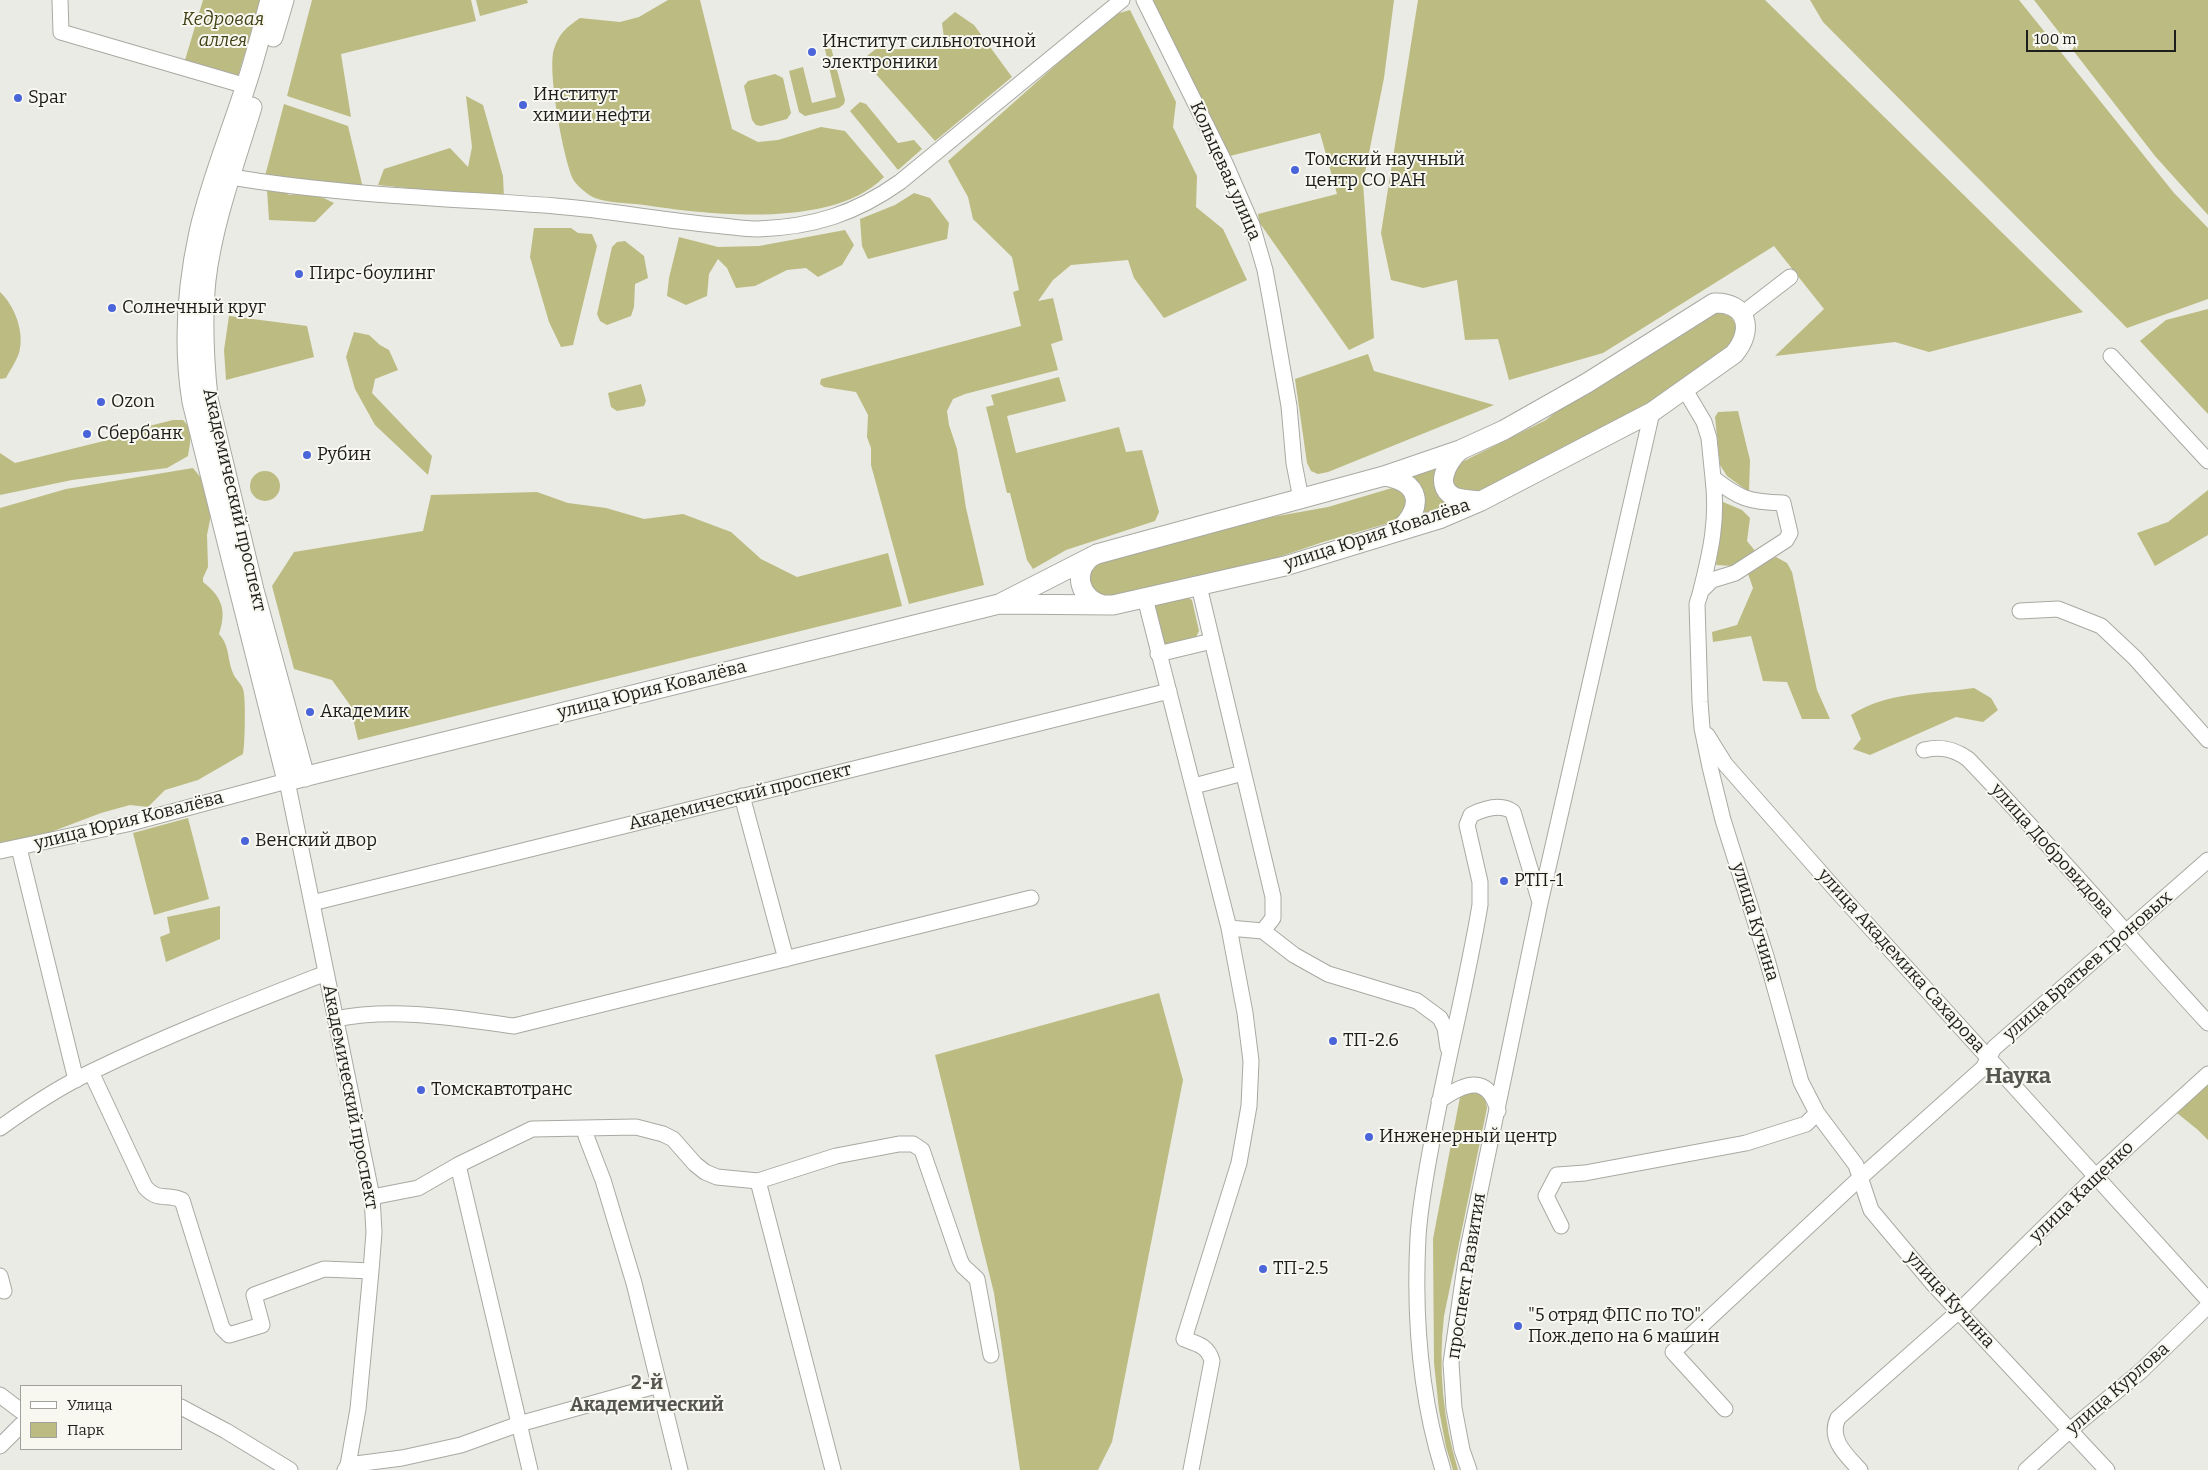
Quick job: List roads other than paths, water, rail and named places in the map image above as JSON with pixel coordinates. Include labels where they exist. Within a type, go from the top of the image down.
[{"type":"main road","name":"Академический проспект","points":[[200,400],[206,280],[214,235],[252,88],[270,0]]},
{"type":"main road","name":"Академический проспект","points":[[284,0],[200,231],[191,279],[187,321],[189,374],[200,400],[247,592],[296,779]]},
{"type":"main road","name":"улица Юрия Ковалёва","points":[[296,779],[999,604],[1097,554],[1384,476],[1460,450],[1504,430],[1587,383],[1714,303],[1734,306],[1742,314],[1746,323],[1747,332],[1743,344],[1734,354],[1652,412],[1481,501],[1438,519],[1285,566],[1145,598],[1103,605],[999,604]]},
{"type":"main road","points":[[1460,450],[1446,466],[1443,475],[1444,484],[1450,493],[1456,497],[1481,501]]},
{"type":"main road","points":[[1384,476],[1402,480],[1409,485],[1415,497],[1416,505],[1414,512],[1407,523],[1399,530]]},
{"type":"main road","points":[[1097,554],[1085,564],[1080,578],[1081,586],[1089,599],[1103,605]]},
{"type":"street","points":[[60,0],[61,32],[252,88]]},
{"type":"street","points":[[230,177],[376,193],[557,206],[676,222],[757,229],[804,224],[840,216],[884,194],[1065,49],[1122,0]]},
{"type":"street","name":"Кольцевая улица","points":[[1144,0],[1225,163],[1252,224],[1270,300],[1289,406],[1294,463],[1301,499]]},
{"type":"street","points":[[1742,314],[1790,278]]},
{"type":"street","points":[[2110,356],[2208,461]]},
{"type":"street","points":[[1685,390],[1704,422],[1709,438],[1716,501],[1713,542],[1701,591]]},
{"type":"street","name":"проспект Развития","points":[[1469,1470],[1462,1450],[1454,1408],[1452,1363],[1456,1319],[1467,1253],[1540,903],[1652,412]]},
{"type":"street","points":[[1701,591],[1712,580],[1735,573],[1786,540],[1790,534],[1783,503],[1743,499],[1713,478]]},
{"type":"street","points":[[1199,586],[1273,897],[1272,918],[1263,931]]},
{"type":"street","name":"улица Академика Сахарова","points":[[1701,591],[1697,604],[1702,728],[1718,765],[2208,1300]]},
{"type":"street","points":[[1145,598],[1229,928],[1249,1037],[1251,1084],[1239,1163],[1184,1338],[1203,1346],[1209,1352],[1212,1361],[1191,1470]]},
{"type":"street","points":[[2020,611],[2058,609],[2101,626],[2135,658],[2208,740]]},
{"type":"street","points":[[1158,654],[1212,641]]},
{"type":"street","name":"Академический проспект","points":[[312,902],[1169,692]]},
{"type":"street","name":"улица Добровидова","points":[[1924,750],[1944,748],[1956,751],[1968,759],[2208,1023]]},
{"type":"street","name":"улица Кучина","points":[[1718,765],[1723,820],[1766,956],[1801,1082],[1818,1113],[1856,1165],[1864,1192],[1872,1210],[1958,1312],[2107,1470]]},
{"type":"street","points":[[1194,786],[1243,773]]},
{"type":"street","name":"улица Юрия Ковалёва","points":[[0,851],[127,824],[296,779]]},
{"type":"street","name":"Академический проспект","points":[[296,779],[312,902],[372,1197],[374,1232],[371,1271],[358,1409],[347,1468]]},
{"type":"street","points":[[742,796],[786,959]]},
{"type":"street","name":"проспект Развития","points":[[1444,1470],[1436,1446],[1424,1384],[1418,1318],[1418,1237],[1424,1186],[1439,1100],[1480,905],[1480,882],[1467,824],[1471,814],[1499,807],[1507,808],[1513,812],[1540,903]]},
{"type":"street","points":[[19,848],[76,1080]]},
{"type":"street","name":"улица Братьев Троновых","points":[[1726,1409],[1673,1352],[1861,1177],[1983,1068],[1994,1048],[2208,860]]},
{"type":"street","points":[[335,1019],[352,1016],[430,1015],[514,1026],[1031,898]]},
{"type":"street","points":[[1229,928],[1263,931],[1294,955],[1328,974],[1343,980],[1403,996],[1429,1008],[1440,1018],[1445,1028],[1449,1059]]},
{"type":"street","points":[[0,1128],[38,1102],[90,1072],[186,1030],[326,973]]},
{"type":"street","points":[[90,1072],[145,1187],[151,1194],[159,1198],[173,1196],[182,1200],[187,1210],[222,1328],[229,1335],[262,1326],[254,1295],[324,1270],[371,1271]]},
{"type":"street","name":"улица Кащенко","points":[[1860,1470],[1837,1442],[1834,1429],[1838,1418],[1958,1312],[2096,1176],[2208,1074]]},
{"type":"street","points":[[1439,1100],[1459,1087],[1475,1084],[1483,1088],[1494,1098],[1498,1111]]},
{"type":"street","points":[[1561,1226],[1546,1196],[1557,1175],[1584,1173],[1746,1143],[1806,1124],[1818,1113]]},
{"type":"street","points":[[372,1197],[418,1188],[532,1129],[636,1127],[663,1134],[673,1139],[695,1164],[705,1172],[716,1177],[758,1181],[836,1156],[899,1144],[913,1144],[922,1150],[962,1266],[977,1279],[991,1355]]},
{"type":"street","points":[[586,1128],[586,1136],[603,1180],[634,1283],[680,1470]]},
{"type":"street","points":[[458,1166],[530,1470]]},
{"type":"street","points":[[758,1181],[833,1470]]},
{"type":"street","name":"улица Курлова","points":[[2026,1470],[2070,1430],[2140,1372],[2208,1306]]},
{"type":"street","points":[[347,1468],[461,1445],[519,1424],[659,1385]]},
{"type":"street","points":[[0,1395],[20,1410]]},
{"type":"street","points":[[182,1408],[226,1431],[290,1470]]},
{"type":"street","points":[[0,1446],[20,1426]]},
{"type":"place","name":"Институт сильноточной электроники","points":[[812,52]]},
{"type":"place","name":"Spar","points":[[18,98]]},
{"type":"place","name":"Институт химии нефти","points":[[523,105]]},
{"type":"place","name":"Томский научный центр СО РАН","points":[[1295,170]]},
{"type":"place","name":"Пирс-боулинг","points":[[299,274]]},
{"type":"place","name":"Солнечный круг","points":[[112,308]]},
{"type":"place","name":"Ozon","points":[[101,402]]},
{"type":"place","name":"Сбербанк","points":[[87,434]]},
{"type":"place","name":"Рубин","points":[[307,455]]},
{"type":"place","name":"Академик","points":[[310,712]]},
{"type":"place","name":"Венский двор","points":[[245,841]]},
{"type":"place","name":"РТП-1","points":[[1504,881]]},
{"type":"place","name":"ТП-2.6","points":[[1333,1041]]},
{"type":"place","name":"Томскавтотранс","points":[[421,1090]]},
{"type":"place","name":"Инженерный центр","points":[[1369,1137]]},
{"type":"place","name":"ТП-2.5","points":[[1263,1269]]},
{"type":"place","name":"\"5 отряд ФПС по ТО\". Пож.депо на 6 машин","points":[[1518,1326]]},
{"type":"district","name":"Наука","points":[[2018,1077]]},
{"type":"district","name":"2-й Академический","points":[[647,1395]]},
{"type":"park label","name":"Кедровая аллея","points":[[223,30]]}]
